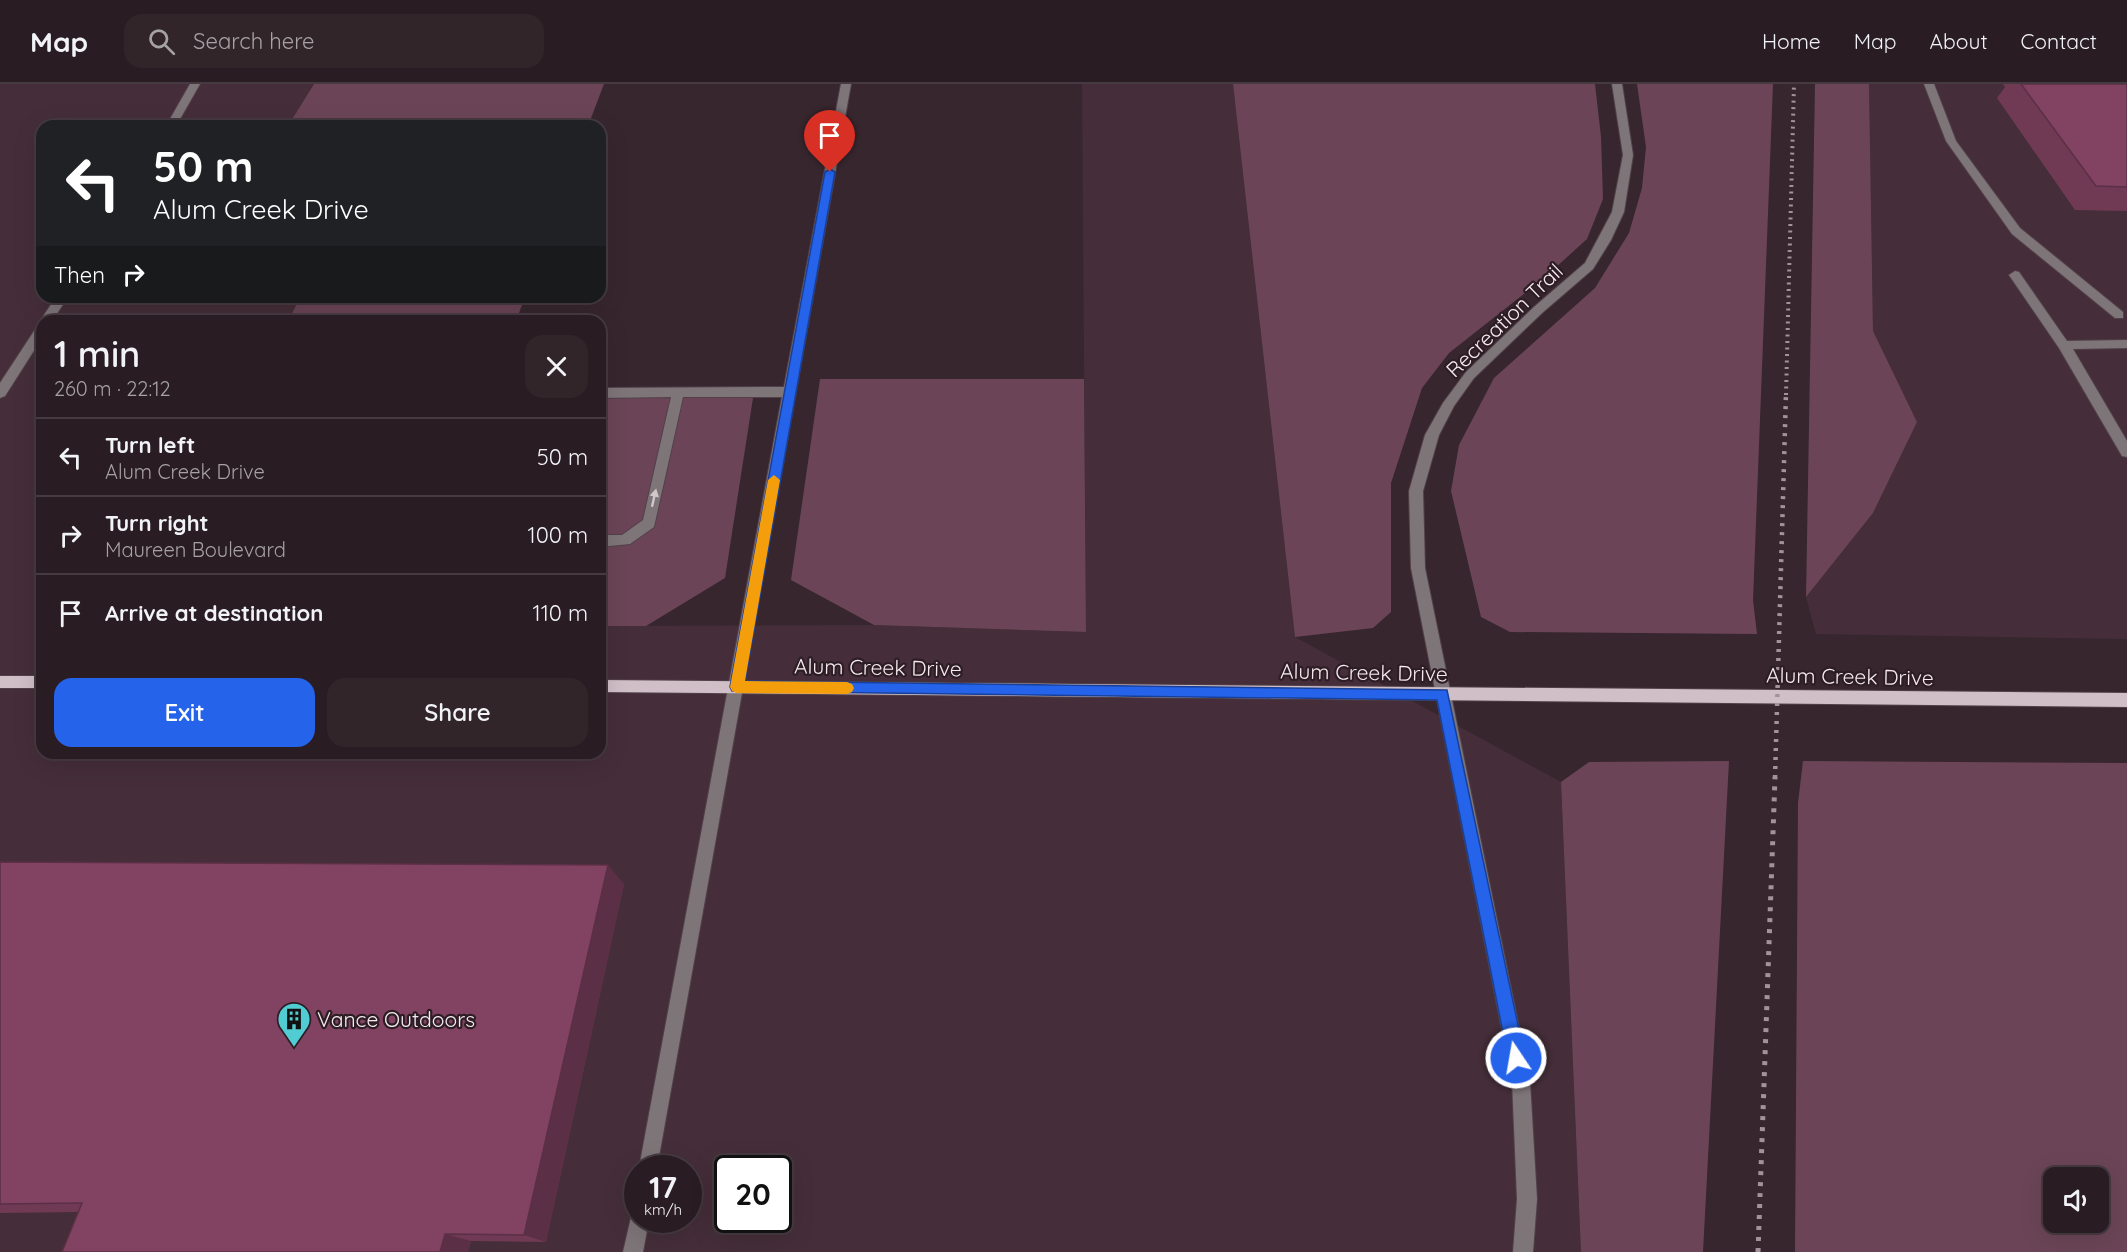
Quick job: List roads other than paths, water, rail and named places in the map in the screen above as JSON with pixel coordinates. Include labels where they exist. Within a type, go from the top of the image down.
[{"type":"main road","points":[[0,682],[36,682]]},
{"type":"main road","name":"Alum Creek Drive","points":[[606,686],[2127,700]]},
{"type":"street","points":[[174,120],[195,84]]},
{"type":"street","points":[[650,1155],[846,84]]},
{"type":"street","name":"Recreation Trail","points":[[1523,1252],[1527,1199],[1521,1081],[1418,568],[1416,491],[1432,435],[1449,403],[1470,375],[1538,310],[1589,266],[1605,240],[1618,212],[1628,155],[1617,84]]},
{"type":"street","points":[[1929,84],[1951,141],[2016,231],[2123,315],[2127,326]]},
{"type":"street","points":[[2015,275],[2064,345],[2127,453]]},
{"type":"street","points":[[0,393],[36,337]]},
{"type":"street","points":[[2064,345],[2127,344]]},
{"type":"street","points":[[606,393],[790,392]]},
{"type":"street","points":[[606,541],[625,540],[649,523],[678,393]]},
{"type":"street","points":[[633,1252],[637,1233]]},
{"type":"railway","points":[[1786,395],[1794,84]]},
{"type":"railway","points":[[1775,778],[1786,393]]},
{"type":"railway","points":[[1758,1252],[1775,777]]},
{"type":"place","name":"Vance Outdoors","points":[[294,1048]]}]
